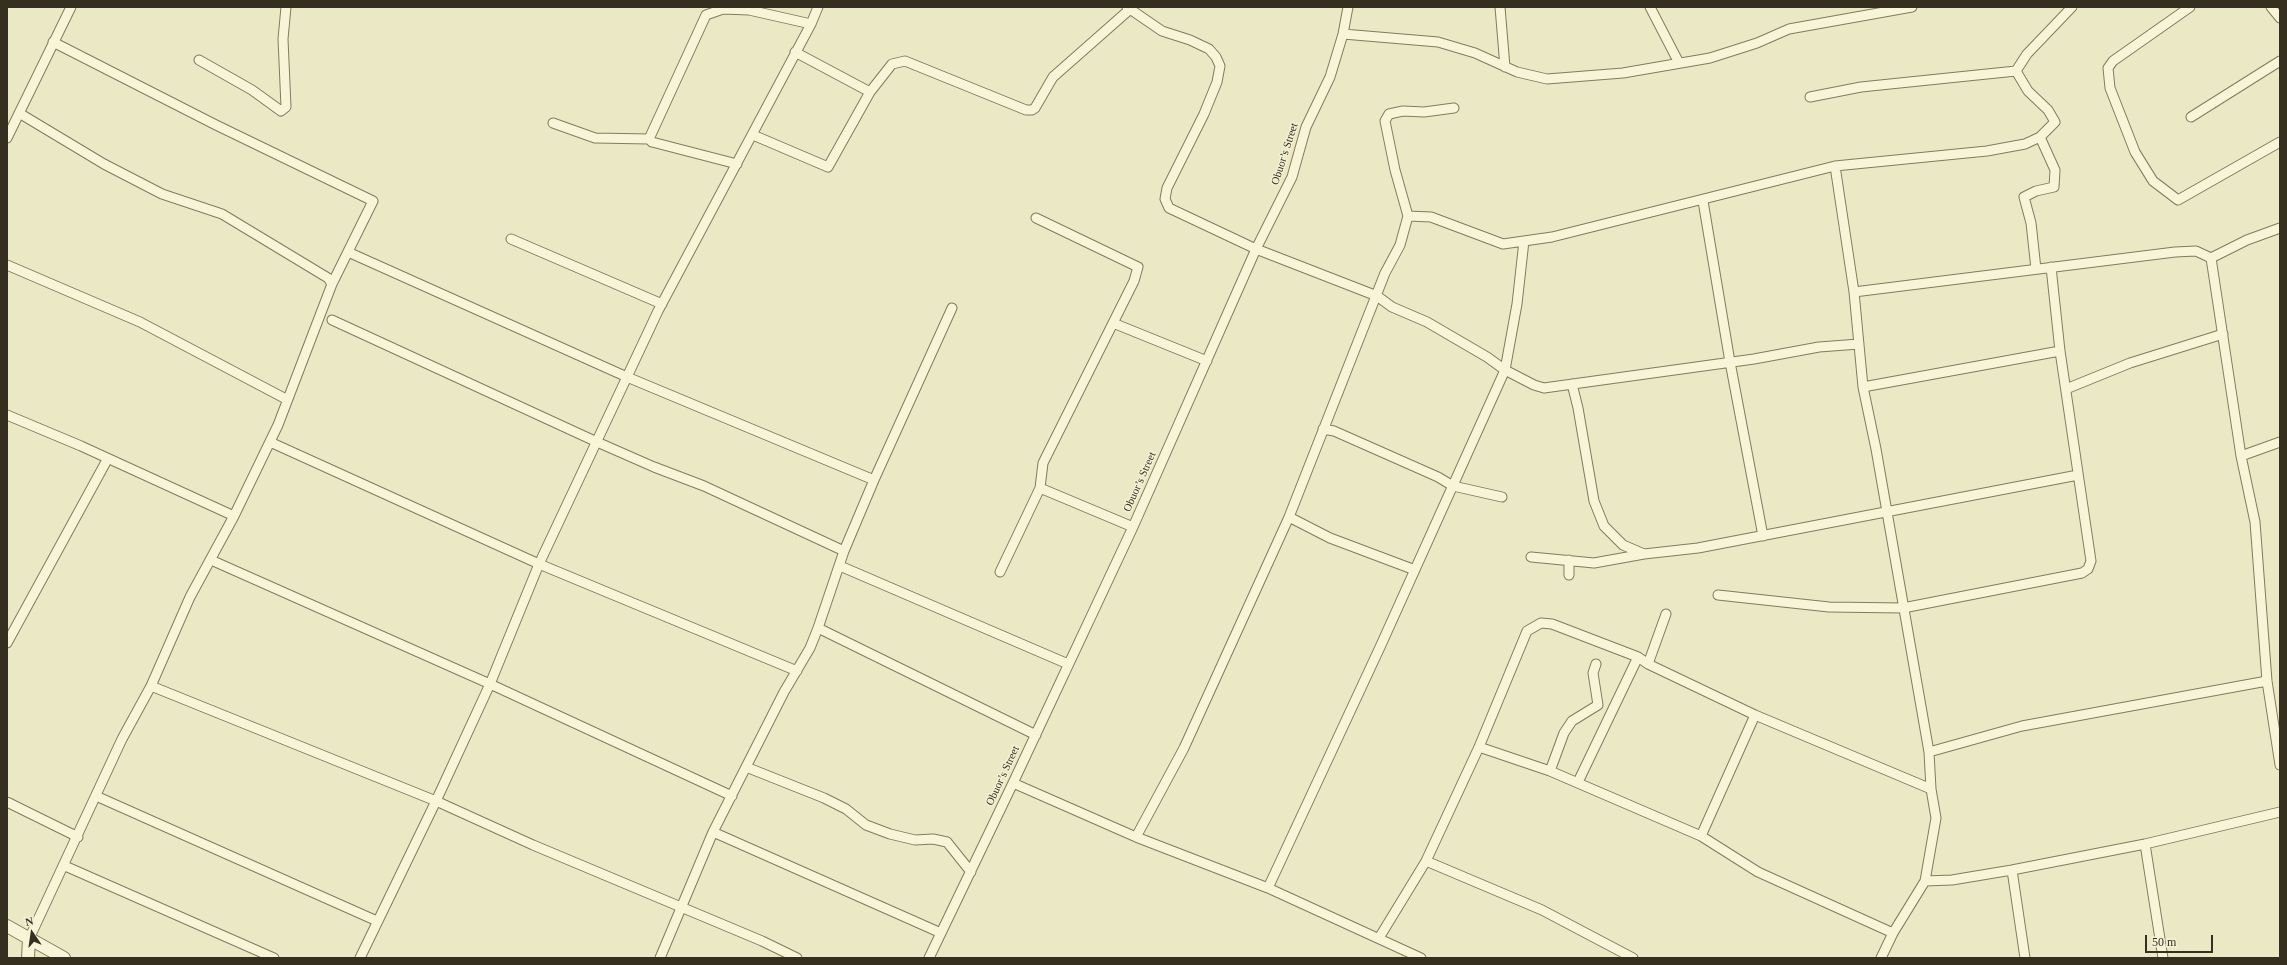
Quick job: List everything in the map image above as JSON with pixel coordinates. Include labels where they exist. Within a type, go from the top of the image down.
[{"type":"street","points":[[7,138],[10,121],[19,112],[71,7]]},
{"type":"street","points":[[199,60],[252,90],[281,111],[286,107],[283,39],[286,7]]},
{"type":"street","points":[[360,958],[436,801],[490,684],[539,564],[662,304],[811,24],[818,7]]},
{"type":"street","name":"Obuor’s Street","points":[[929,958],[1014,783],[1133,527],[1256,249],[1292,177],[1306,127],[1330,78],[1343,34],[1348,7]]},
{"type":"street","points":[[1500,7],[1505,67]]},
{"type":"street","points":[[1650,7],[1678,63]]},
{"type":"street","points":[[1343,34],[1438,42],[1475,53],[1517,72],[1547,79],[1623,72],[1710,58],[1756,43],[1789,29],[1912,7]]},
{"type":"street","points":[[2016,72],[2027,54],[2072,7]]},
{"type":"street","points":[[2190,7],[2113,61],[2108,68],[2110,88],[2135,152],[2153,181],[2178,200],[2280,142]]},
{"type":"street","points":[[2271,7],[2280,18]]},
{"type":"street","points":[[752,135],[828,167],[870,92],[892,64],[905,60],[1026,110],[1032,110],[1035,108],[1053,77],[1128,8],[1162,31],[1190,40],[1209,49],[1216,57],[1220,66],[1217,82],[1204,114],[1167,188],[1165,199],[1169,208],[1256,249],[1377,296],[1392,307],[1447,334],[1505,370],[1544,388],[1730,362],[1819,347],[1859,344]]},
{"type":"street","points":[[648,139],[706,15],[723,9],[749,10],[811,24]]},
{"type":"street","points":[[28,958],[29,939],[65,866],[122,739],[151,686],[190,597],[212,560],[270,442],[332,284],[373,201],[210,122],[53,42]]},
{"type":"street","points":[[795,52],[870,92]]},
{"type":"street","points":[[2191,117],[2280,61]]},
{"type":"street","points":[[1810,97],[1861,87],[2016,72]]},
{"type":"street","points":[[1408,216],[1430,217],[1503,244],[1552,238],[1703,201],[1836,166],[1987,151],[2025,144],[2040,137],[2055,122],[2048,110],[2028,91],[2016,72]]},
{"type":"street","points":[[1136,837],[1184,748],[1289,517],[1385,273],[1400,245],[1408,216],[1395,170],[1385,121],[1389,114],[1403,111],[1424,112],[1454,108]]},
{"type":"street","points":[[19,112],[104,164],[162,194],[222,214],[328,278],[332,284]]},
{"type":"street","points":[[553,123],[595,138],[648,139],[652,142],[737,164]]},
{"type":"street","points":[[2036,269],[2031,222],[2024,198],[2036,191],[2054,187],[2055,170],[2040,137]]},
{"type":"street","points":[[1836,166],[1854,292],[1863,387],[1876,449],[1929,752],[1931,789],[1936,818],[1925,881],[1881,958]]},
{"type":"street","points":[[1703,201],[1730,362],[1763,536]]},
{"type":"street","points":[[1000,572],[1040,488],[1043,463],[1134,281],[1138,267],[1036,218]]},
{"type":"street","points":[[2211,258],[2247,240],[2280,228]]},
{"type":"street","points":[[511,239],[662,304]]},
{"type":"street","points":[[1268,888],[1415,570],[1505,370],[1517,304],[1524,241]]},
{"type":"street","points":[[1854,292],[2174,252],[2196,251],[2211,258]]},
{"type":"street","points":[[348,252],[627,377],[874,480]]},
{"type":"street","points":[[2211,258],[2224,334],[2241,456],[2255,522],[2259,558],[2267,682],[2280,765]]},
{"type":"street","points":[[7,265],[140,322],[286,399]]},
{"type":"street","points":[[1718,595],[1829,607],[1903,608],[2082,573],[2088,569],[2091,561],[2060,351],[2051,267]]},
{"type":"street","points":[[660,958],[713,832],[818,628],[844,551],[874,480],[952,308]]},
{"type":"street","points":[[332,320],[597,442],[654,467],[704,486],[844,551]]},
{"type":"street","points":[[1113,323],[1207,362]]},
{"type":"street","points":[[2066,389],[2130,363],[2224,334]]},
{"type":"street","points":[[1863,387],[2060,351]]},
{"type":"street","points":[[1572,384],[1578,408],[1594,501],[1604,526],[1623,545],[1644,554]]},
{"type":"street","points":[[7,416],[74,443],[107,460],[234,516]]},
{"type":"street","points":[[1324,429],[1334,431],[1438,477],[1453,486],[1502,497]]},
{"type":"street","points":[[270,442],[539,564],[797,671]]},
{"type":"street","points":[[2241,456],[2280,442]]},
{"type":"street","points":[[7,643],[107,460]]},
{"type":"street","points":[[1531,557],[1594,563],[1644,554],[1698,548],[2078,475]]},
{"type":"street","points":[[1040,488],[1133,527]]},
{"type":"street","points":[[1289,517],[1330,538],[1415,570]]},
{"type":"street","points":[[212,560],[490,684],[732,796]]},
{"type":"street","points":[[1568,575],[1570,560]]},
{"type":"street","points":[[840,566],[1068,664]]},
{"type":"street","points":[[1648,664],[1666,614]]},
{"type":"street","points":[[1379,938],[1426,861],[1478,747],[1527,631],[1541,623],[1552,624],[1638,657],[1648,664],[1755,715],[1931,789]]},
{"type":"street","points":[[818,628],[1036,734]]},
{"type":"street","points":[[1578,782],[1638,657]]},
{"type":"street","points":[[1550,771],[1564,733],[1572,721],[1598,706],[1593,673],[1596,664]]},
{"type":"street","points":[[1929,752],[2022,726],[2267,682]]},
{"type":"street","points":[[151,686],[436,801],[533,845],[762,941],[797,958]]},
{"type":"street","points":[[1701,836],[1755,715]]},
{"type":"street","points":[[1478,747],[1578,782],[1701,836],[1758,872],[1894,933]]},
{"type":"street","points":[[746,767],[824,798],[846,809],[866,825],[890,834],[915,840],[933,839],[947,842],[971,872]]},
{"type":"street","points":[[1014,783],[1136,837],[1268,888],[1421,958]]},
{"type":"street","points":[[96,796],[377,921]]},
{"type":"street","points":[[7,802],[78,837]]},
{"type":"street","points":[[1925,881],[1952,880],[2012,870],[2145,844],[2280,812]]},
{"type":"street","points":[[713,832],[941,933]]},
{"type":"street","points":[[2145,844],[2162,958]]},
{"type":"street","points":[[1426,861],[1542,910],[1633,958]]},
{"type":"street","points":[[65,866],[274,958]]},
{"type":"street","points":[[2012,870],[2025,958]]},
{"type":"street","points":[[7,926],[64,958]]}]
